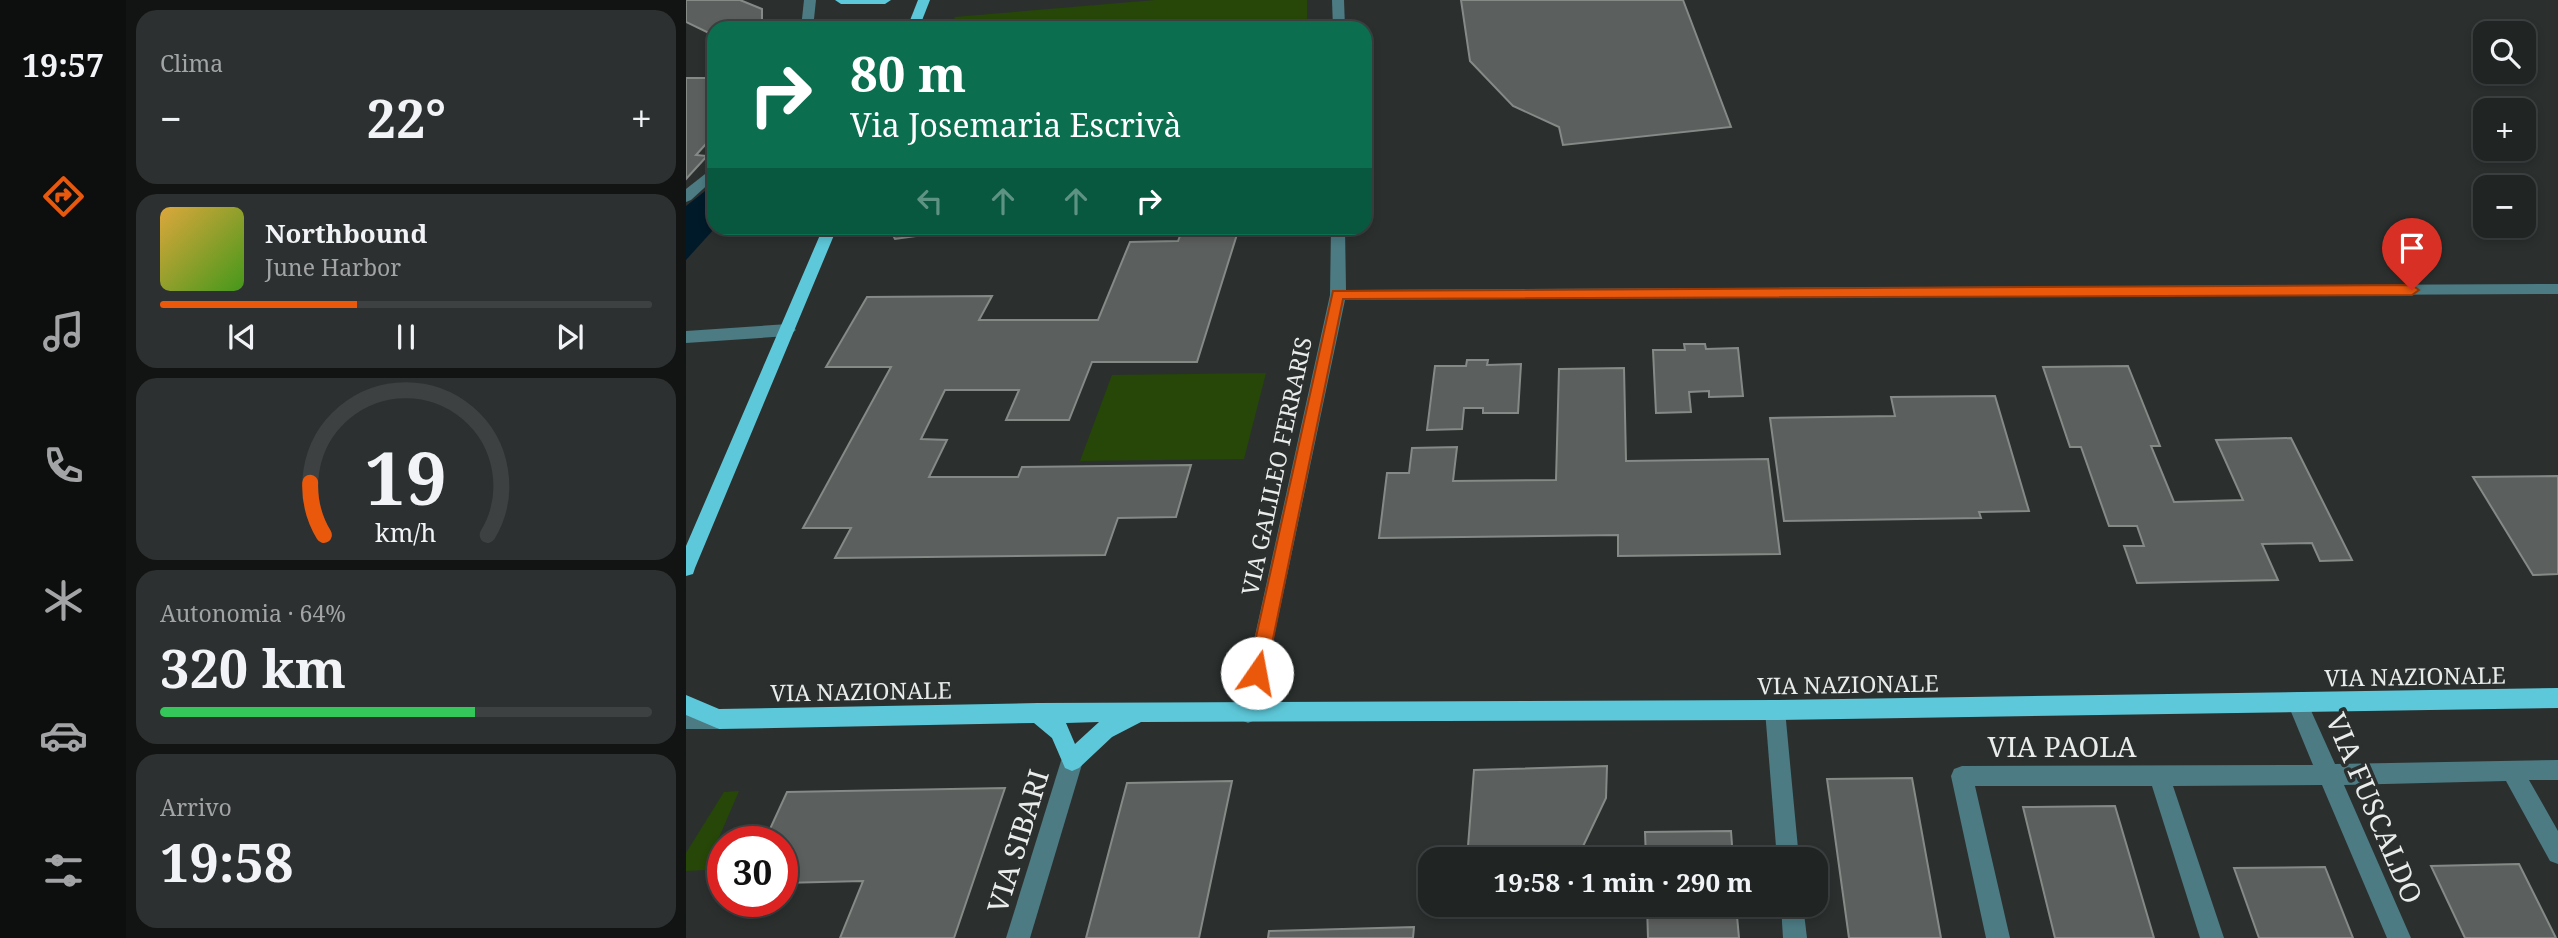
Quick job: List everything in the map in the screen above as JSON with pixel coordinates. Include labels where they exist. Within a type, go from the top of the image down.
[{"type":"main road","points":[[841,0],[885,0]]},
{"type":"main road","points":[[916,21],[924,0]]},
{"type":"main road","points":[[686,568],[827,235]]},
{"type":"main road","name":"VIA NAZIONALE","points":[[719,719],[1038,713],[1775,710],[2558,698]]},
{"type":"main road","points":[[686,705],[719,719]]},
{"type":"main road","points":[[1038,713],[1060,731],[1072,761],[1105,730],[1139,713]]},
{"type":"street","points":[[808,21],[810,0]]},
{"type":"street","points":[[1338,0],[1339,21]]},
{"type":"street","points":[[686,197],[707,178]]},
{"type":"street","name":"VIA GALILEO FERRARIS","points":[[1248,713],[1338,295],[1338,235]]},
{"type":"street","points":[[1338,295],[2558,289]]},
{"type":"street","points":[[686,337],[788,330]]},
{"type":"street","name":"VIA FUSCALDO","points":[[2297,702],[2399,938]]},
{"type":"street","points":[[1775,710],[1787,847]]},
{"type":"street","name":"VIA NAZIONALE","points":[[686,719],[719,719]]},
{"type":"street","name":"VIA SIBARI","points":[[1018,938],[1072,761]]},
{"type":"street","name":"VIA PAOLA","points":[[1998,938],[1962,776],[2328,775],[2558,769]]},
{"type":"street","points":[[2512,770],[2558,853]]},
{"type":"street","points":[[2160,776],[2211,938]]},
{"type":"street","points":[[1793,917],[1795,938]]},
{"type":"green space","points":[[1156,0],[1307,0],[1307,21],[954,21],[955,17]]},
{"type":"green space","points":[[1266,373],[1244,459],[1080,461],[1112,375]]},
{"type":"green space","points":[[739,791],[724,826],[707,826],[705,870],[686,871],[686,853],[724,792]]},
{"type":"water","points":[[707,190],[709,235],[686,260],[686,206]]},
{"type":"building","points":[[686,0],[740,0],[762,9],[760,21],[707,21],[707,32],[686,22]]},
{"type":"building","points":[[1461,0],[1683,0],[1731,127],[1563,145],[1559,127],[1513,106],[1470,61]]},
{"type":"building","points":[[686,78],[707,78],[707,143],[696,155],[707,156],[686,179]]},
{"type":"building","points":[[893,235],[924,235],[895,239]]},
{"type":"building","points":[[1180,235],[1237,235],[1197,362],[1092,362],[1069,420],[1006,420],[1019,390],[945,390],[921,439],[947,440],[929,477],[1018,477],[1022,467],[1191,465],[1176,517],[1118,518],[1105,555],[835,558],[851,528],[803,528],[891,367],[826,367],[867,297],[992,296],[979,320],[1098,320],[1130,242],[1178,241]]},
{"type":"building","points":[[1684,344],[1705,344],[1706,349],[1738,348],[1743,396],[1709,397],[1709,391],[1689,392],[1691,412],[1656,413],[1653,350],[1685,350]]},
{"type":"building","points":[[1467,360],[1488,360],[1487,365],[1521,364],[1518,413],[1483,413],[1483,408],[1464,408],[1462,429],[1427,430],[1435,366],[1466,366]]},
{"type":"building","points":[[2128,366],[2160,446],[2151,446],[2174,502],[2243,500],[2216,440],[2291,438],[2352,560],[2320,561],[2312,543],[2262,544],[2278,580],[2137,583],[2124,546],[2144,546],[2137,526],[2109,526],[2081,447],[2070,447],[2043,367]]},
{"type":"building","points":[[1624,368],[1626,461],[1768,459],[1780,554],[1618,556],[1618,535],[1379,538],[1387,473],[1409,473],[1412,448],[1457,447],[1453,481],[1556,480],[1559,369]]},
{"type":"building","points":[[1995,396],[2029,511],[1979,512],[1981,518],[1784,521],[1770,418],[1895,416],[1891,397]]},
{"type":"building","points":[[2558,476],[2558,574],[2533,575],[2473,477]]},
{"type":"building","points":[[1607,766],[1606,798],[1583,847],[1468,847],[1474,770]]},
{"type":"building","points":[[1912,778],[1941,938],[1849,938],[1827,779]]},
{"type":"building","points":[[1232,781],[1199,938],[1086,938],[1127,783]]},
{"type":"building","points":[[1005,788],[954,938],[840,938],[863,881],[798,883],[798,826],[771,826],[787,792]]},
{"type":"building","points":[[2115,806],[2154,938],[2055,938],[2023,807]]},
{"type":"building","points":[[1731,831],[1732,847],[1646,847],[1645,832]]},
{"type":"building","points":[[2519,864],[2556,938],[2465,938],[2431,866]]},
{"type":"building","points":[[2325,867],[2353,938],[2259,938],[2234,868]]},
{"type":"building","points":[[1647,917],[1737,917],[1739,938],[1648,938]]},
{"type":"building","points":[[1414,927],[1413,938],[1268,938],[1269,931]]},
{"type":"route","points":[[1257,673],[1338,295],[2412,290]]}]
